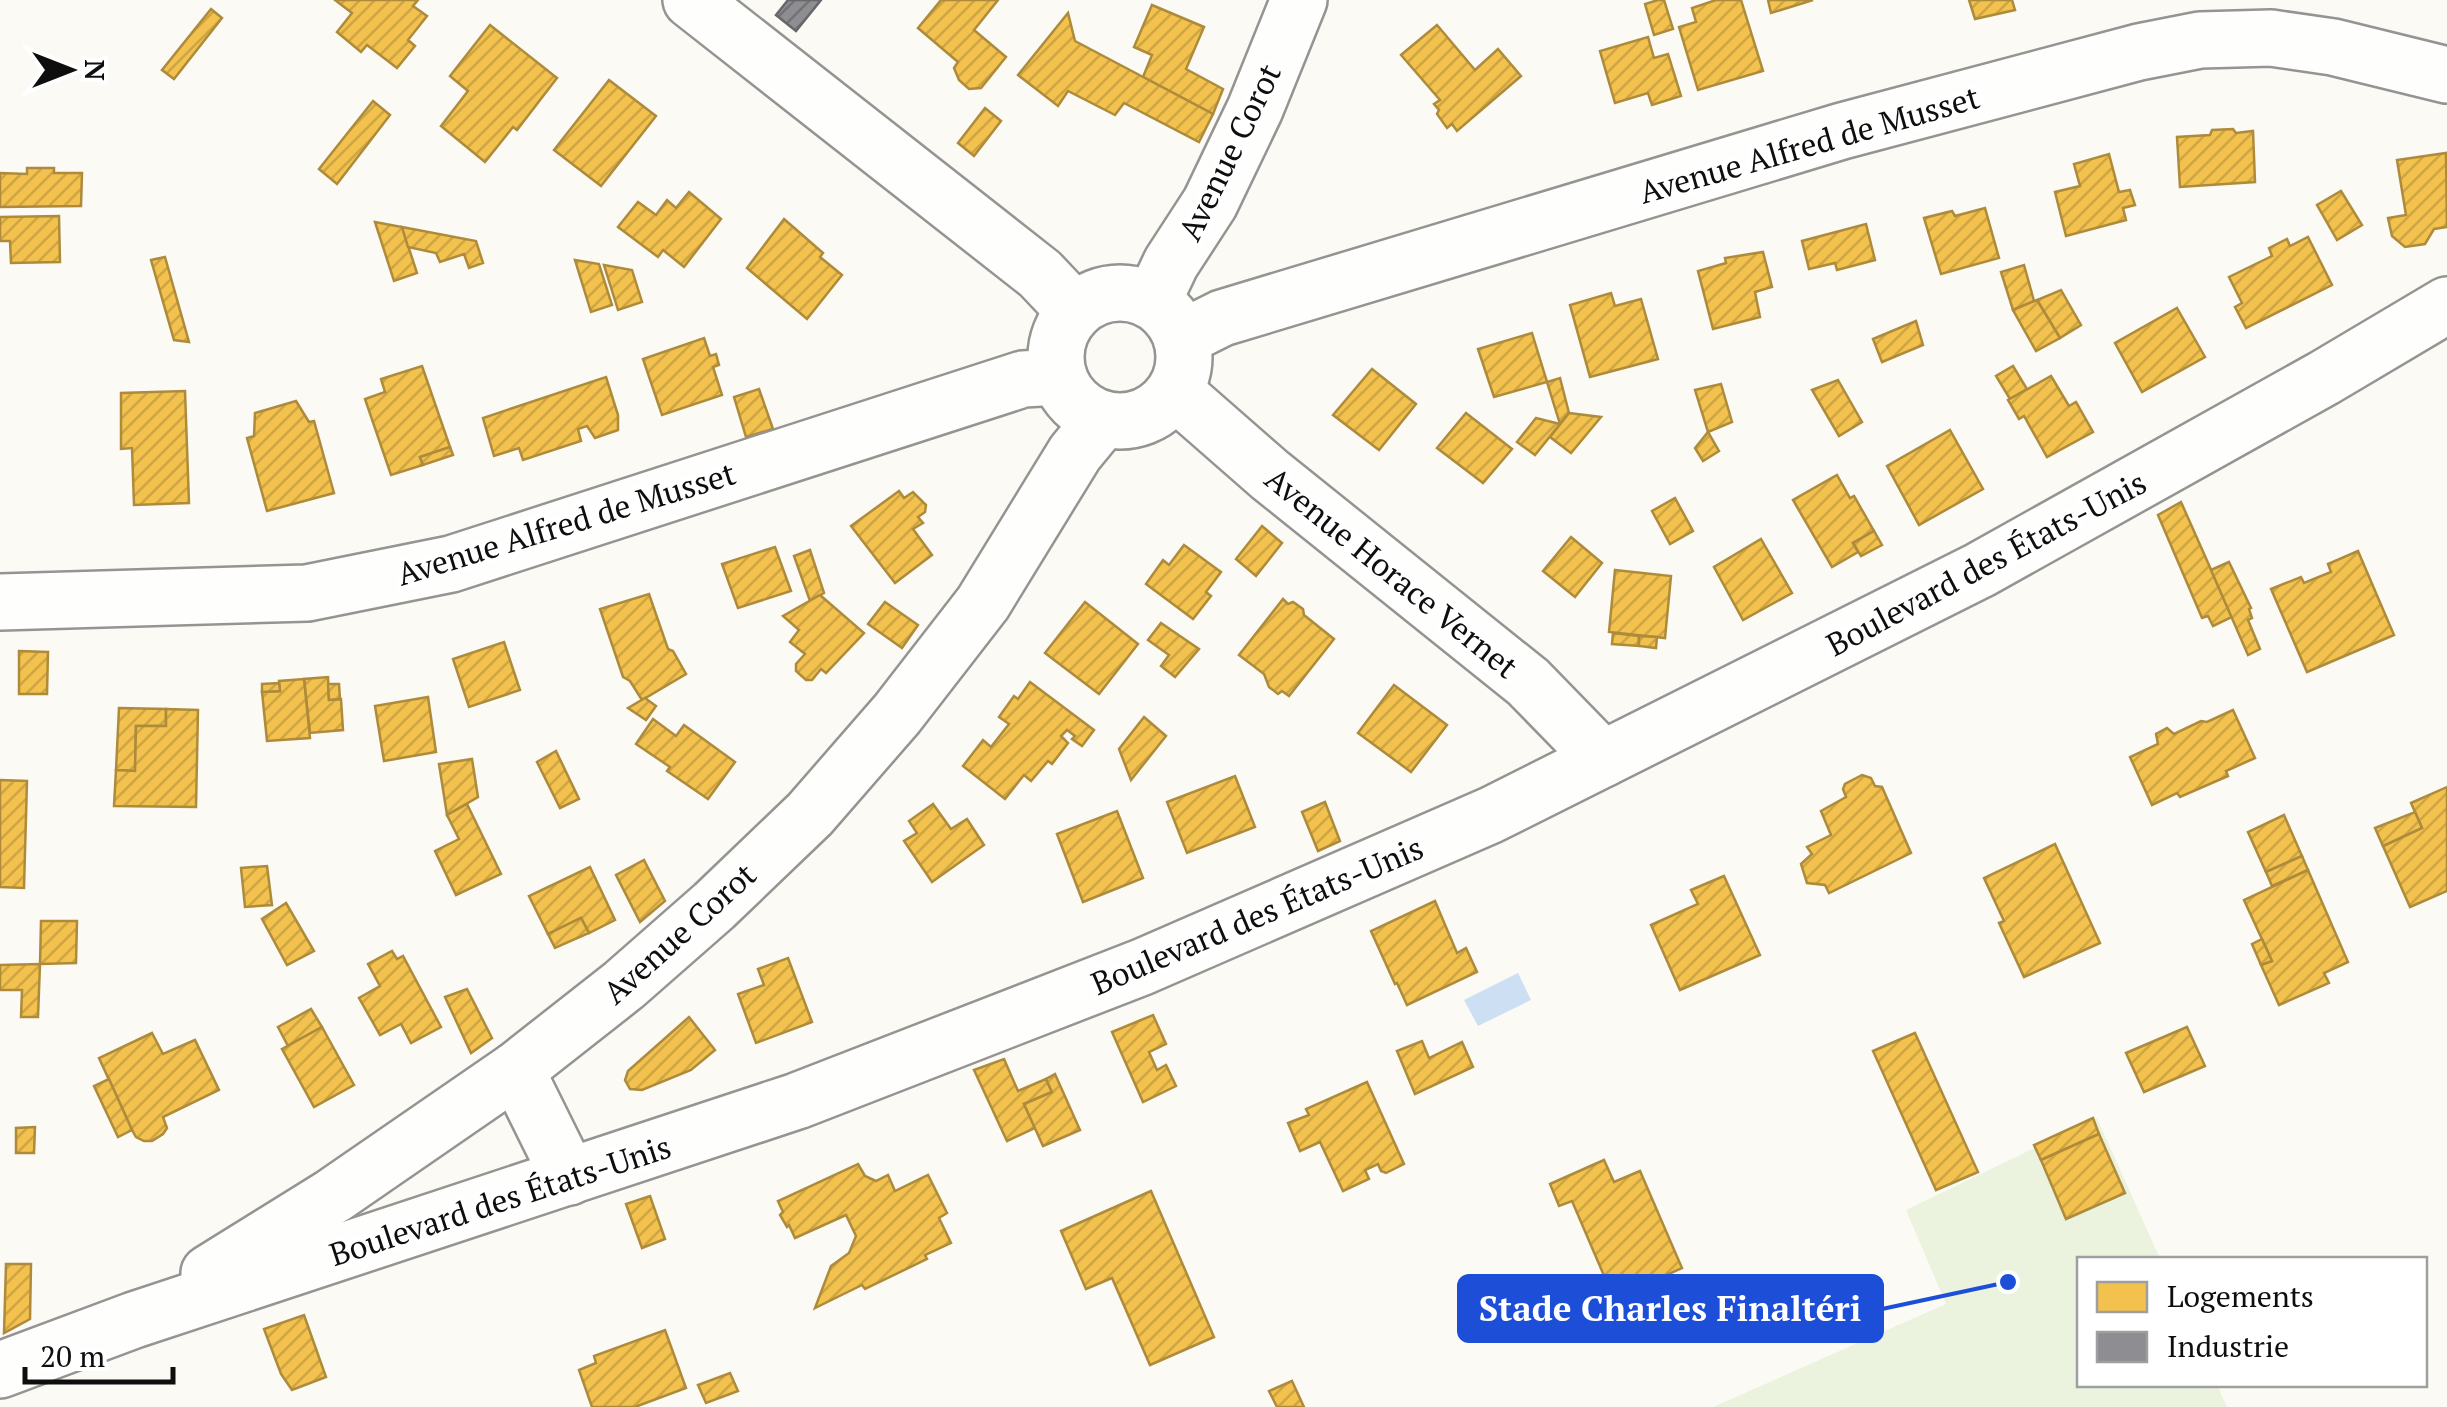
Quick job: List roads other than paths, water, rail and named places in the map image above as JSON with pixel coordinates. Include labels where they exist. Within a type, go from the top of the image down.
[{"type":"street","points":[[690,0],[1040,274],[1075,311]]},
{"type":"street","name":"Avenue Corot","points":[[1168,320],[1171,264],[1210,203],[1299,0]]},
{"type":"street","name":"Avenue Alfred de Musset","points":[[1168,320],[1222,318],[1767,154],[2139,52],[2200,40],[2271,38],[2333,47],[2447,75]]},
{"type":"street","points":[[1112,293],[1134,293],[1168,320],[1184,358],[1183,368],[1172,396],[1158,409],[1142,418],[1122,422],[1084,410],[1069,396],[1056,360],[1064,326],[1075,311],[1092,299],[1112,293]]},
{"type":"street","name":"Boulevard des États-Unis","points":[[0,1370],[134,1320],[797,1100],[1142,967],[1491,815],[1717,704],[1980,570],[2447,305]]},
{"type":"street","name":"Avenue Alfred de Musset","points":[[0,602],[307,593],[451,564],[1023,379],[1059,377]]},
{"type":"street","name":"Avenue Horace Vernet","points":[[1172,396],[1190,405],[1270,475],[1528,682],[1603,759]]},
{"type":"street","name":"Avenue Corot","points":[[134,1320],[332,1196],[516,1070],[714,906],[810,814],[897,714],[983,603],[1075,452],[1103,419]]},
{"type":"street","points":[[516,1070],[569,1177]]},
{"type":"water","points":[[1518,973],[1531,1000],[1478,1026],[1464,1000]]},
{"type":"place","name":"Stade Charles Finaltéri","points":[[2008,1282]]}]
